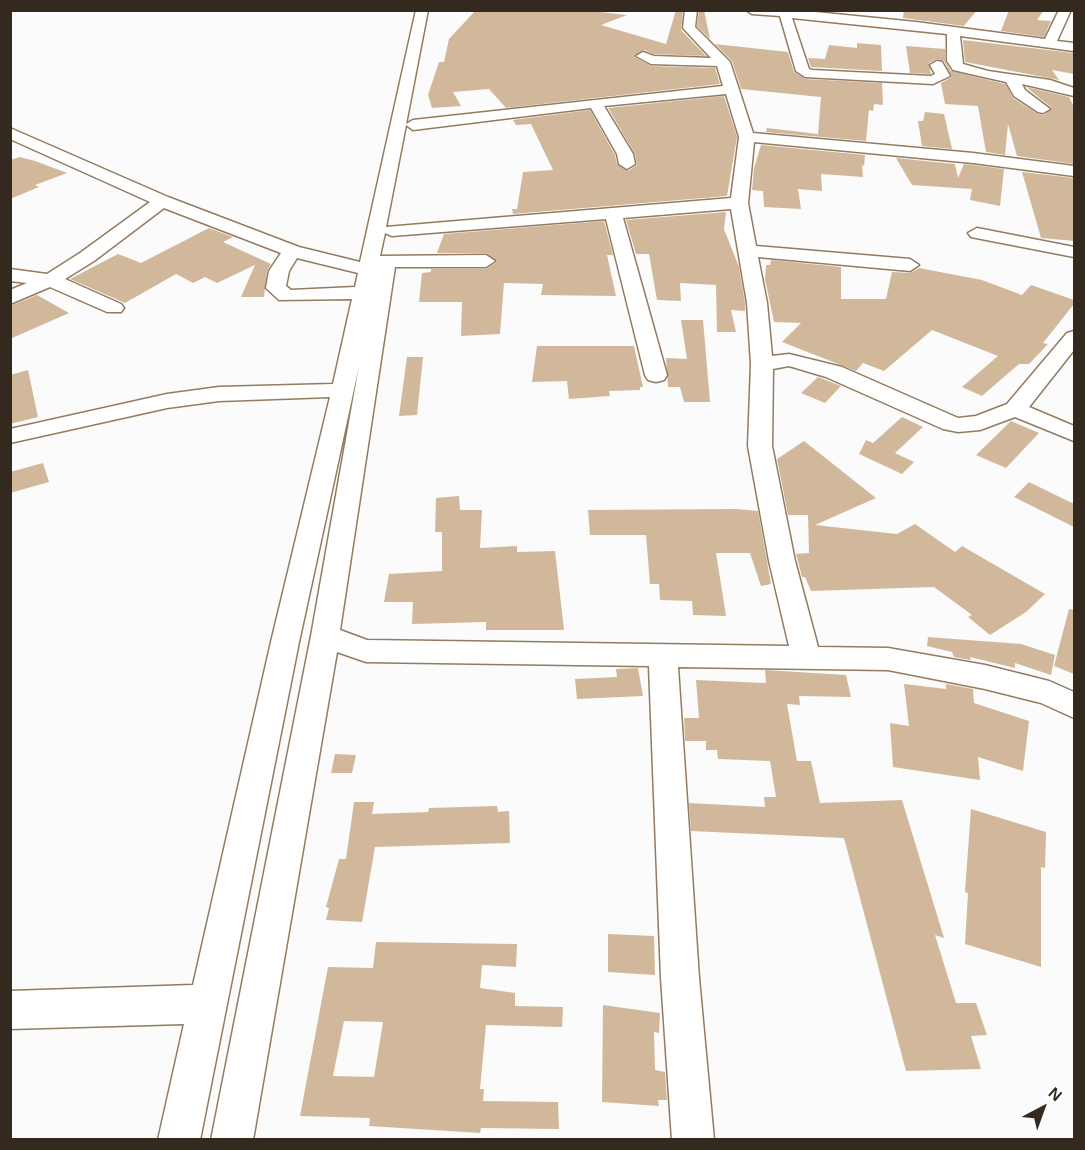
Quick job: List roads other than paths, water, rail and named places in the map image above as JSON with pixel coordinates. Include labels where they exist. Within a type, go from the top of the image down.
[{"type":"street","points":[[232,1140],[325,636],[372,275],[422,10]]},
{"type":"street","points":[[179,1140],[285,642],[343,390],[372,275],[392,231],[434,10]]},
{"type":"street","points":[[691,10],[689,28],[723,63],[747,137],[739,204],[757,303],[762,364],[760,446],[782,561],[806,656]]},
{"type":"street","points":[[752,10],[952,31],[1074,47]]},
{"type":"street","points":[[1050,43],[1065,10]]},
{"type":"street","points":[[785,14],[803,71],[810,74],[933,80],[943,76],[937,65]]},
{"type":"street","points":[[952,31],[954,61],[958,67],[987,75],[1045,83],[1074,92]]},
{"type":"street","points":[[643,56],[651,60],[723,63]]},
{"type":"street","points":[[1011,77],[1019,93],[1043,109]]},
{"type":"street","points":[[413,125],[536,112],[595,103],[732,90]]},
{"type":"street","points":[[595,103],[625,154],[627,164]]},
{"type":"street","points":[[10,133],[162,201],[292,250],[372,275]]},
{"type":"street","points":[[747,137],[1030,164],[1074,171]]},
{"type":"street","points":[[10,298],[50,280],[87,257],[162,201]]},
{"type":"street","points":[[392,231],[739,204]]},
{"type":"street","points":[[613,213],[656,375]]},
{"type":"street","points":[[977,233],[1074,252]]},
{"type":"street","points":[[292,250],[279,271],[276,288],[286,296],[372,275],[486,261]]},
{"type":"street","points":[[748,251],[910,265]]},
{"type":"street","points":[[10,275],[50,280],[114,308]]},
{"type":"street","points":[[762,364],[789,360],[806,363],[834,372],[943,422],[958,425],[980,423],[1015,409],[1074,338]]},
{"type":"street","points":[[10,436],[167,401],[219,394],[343,390]]},
{"type":"street","points":[[1015,409],[1074,434]]},
{"type":"street","points":[[325,636],[366,651],[888,659],[985,677],[1049,693],[1074,706]]},
{"type":"street","points":[[663,654],[680,978],[693,1140]]},
{"type":"street","points":[[10,1010],[208,1004]]}]
